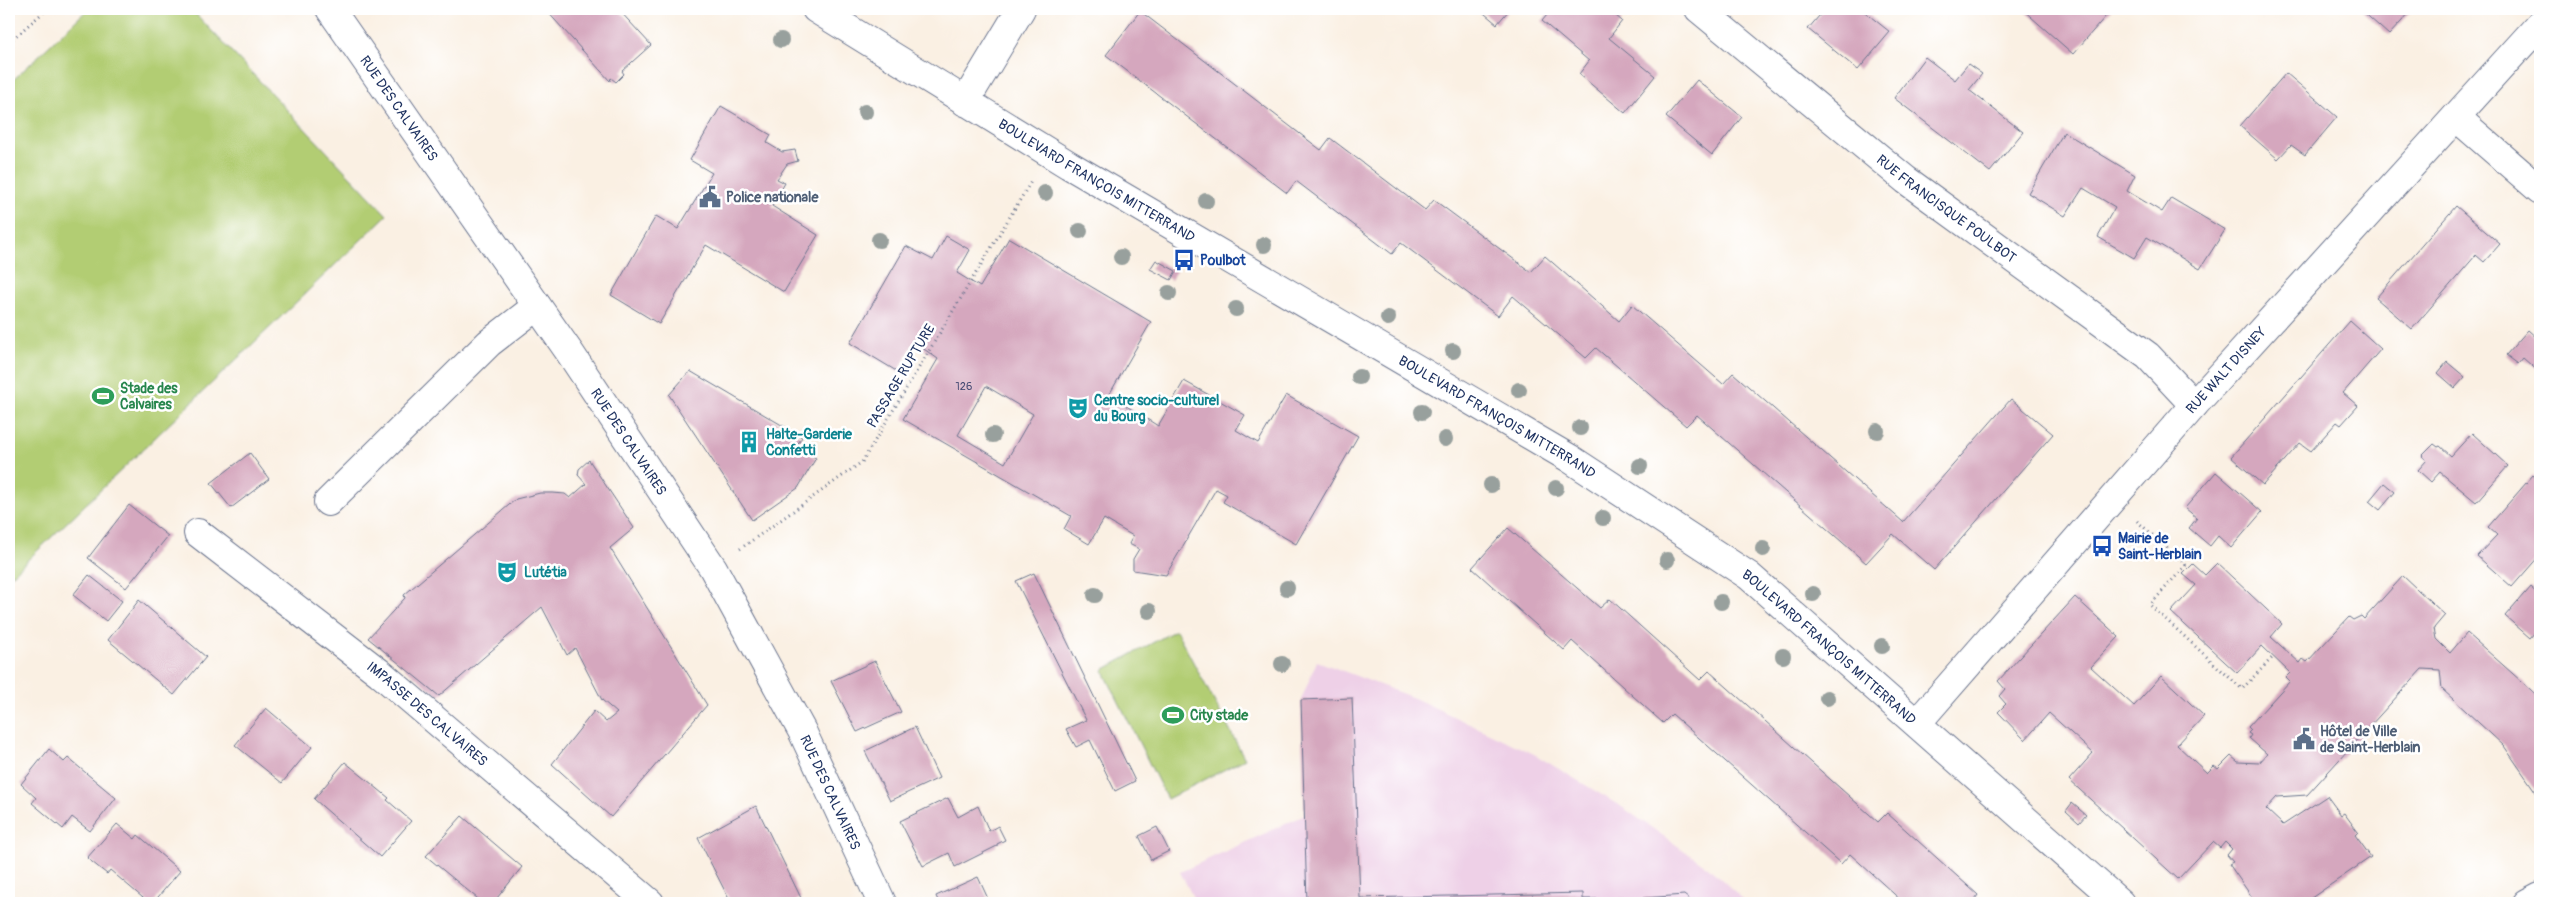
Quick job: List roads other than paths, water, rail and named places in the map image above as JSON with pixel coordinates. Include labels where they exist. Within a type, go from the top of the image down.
[{"type":"street","name":"RUE DES CALVAIRES","points":[[330,9],[536,306],[713,568],[802,731],[882,903]]},
{"type":"street","name":"BOULEVARD FRANÇOIS MITTERRAND","points":[[816,9],[1029,140],[1569,458],[1748,576],[2120,903]]},
{"type":"street","points":[[966,102],[1021,9]]},
{"type":"street","name":"RUE FRANCISQUE POULBOT","points":[[1699,9],[1906,180],[2148,356],[2194,405]]},
{"type":"street","name":"RUE WALT DISNEY","points":[[1917,723],[2194,405],[2540,24]]},
{"type":"street","points":[[2456,117],[2540,190]]},
{"type":"street","points":[[328,502],[489,343],[536,306]]},
{"type":"street","name":"IMPASSE DES CALVAIRES","points":[[198,533],[380,673],[650,903]]},
{"type":"street","points":[[2527,903],[2540,896]]},
{"type":"place","name":"Police nationale","points":[[710,197]]},
{"type":"place","name":"Poulbot","points":[[1184,260]]},
{"type":"place","name":"Stade des Calvaires","points":[[103,396]]},
{"type":"place","name":"Centre socio-culturel du Bourg","points":[[1078,408]]},
{"type":"place","name":"Halte-Garderie Confetti","points":[[749,442]]},
{"type":"place","name":"Mairie de Saint-Herblain","points":[[2102,546]]},
{"type":"place","name":"Lutétia","points":[[507,572]]},
{"type":"place","name":"City stade","points":[[1173,715]]},
{"type":"place","name":"Hôtel de Ville de Saint-Herblain","points":[[2304,739]]}]
